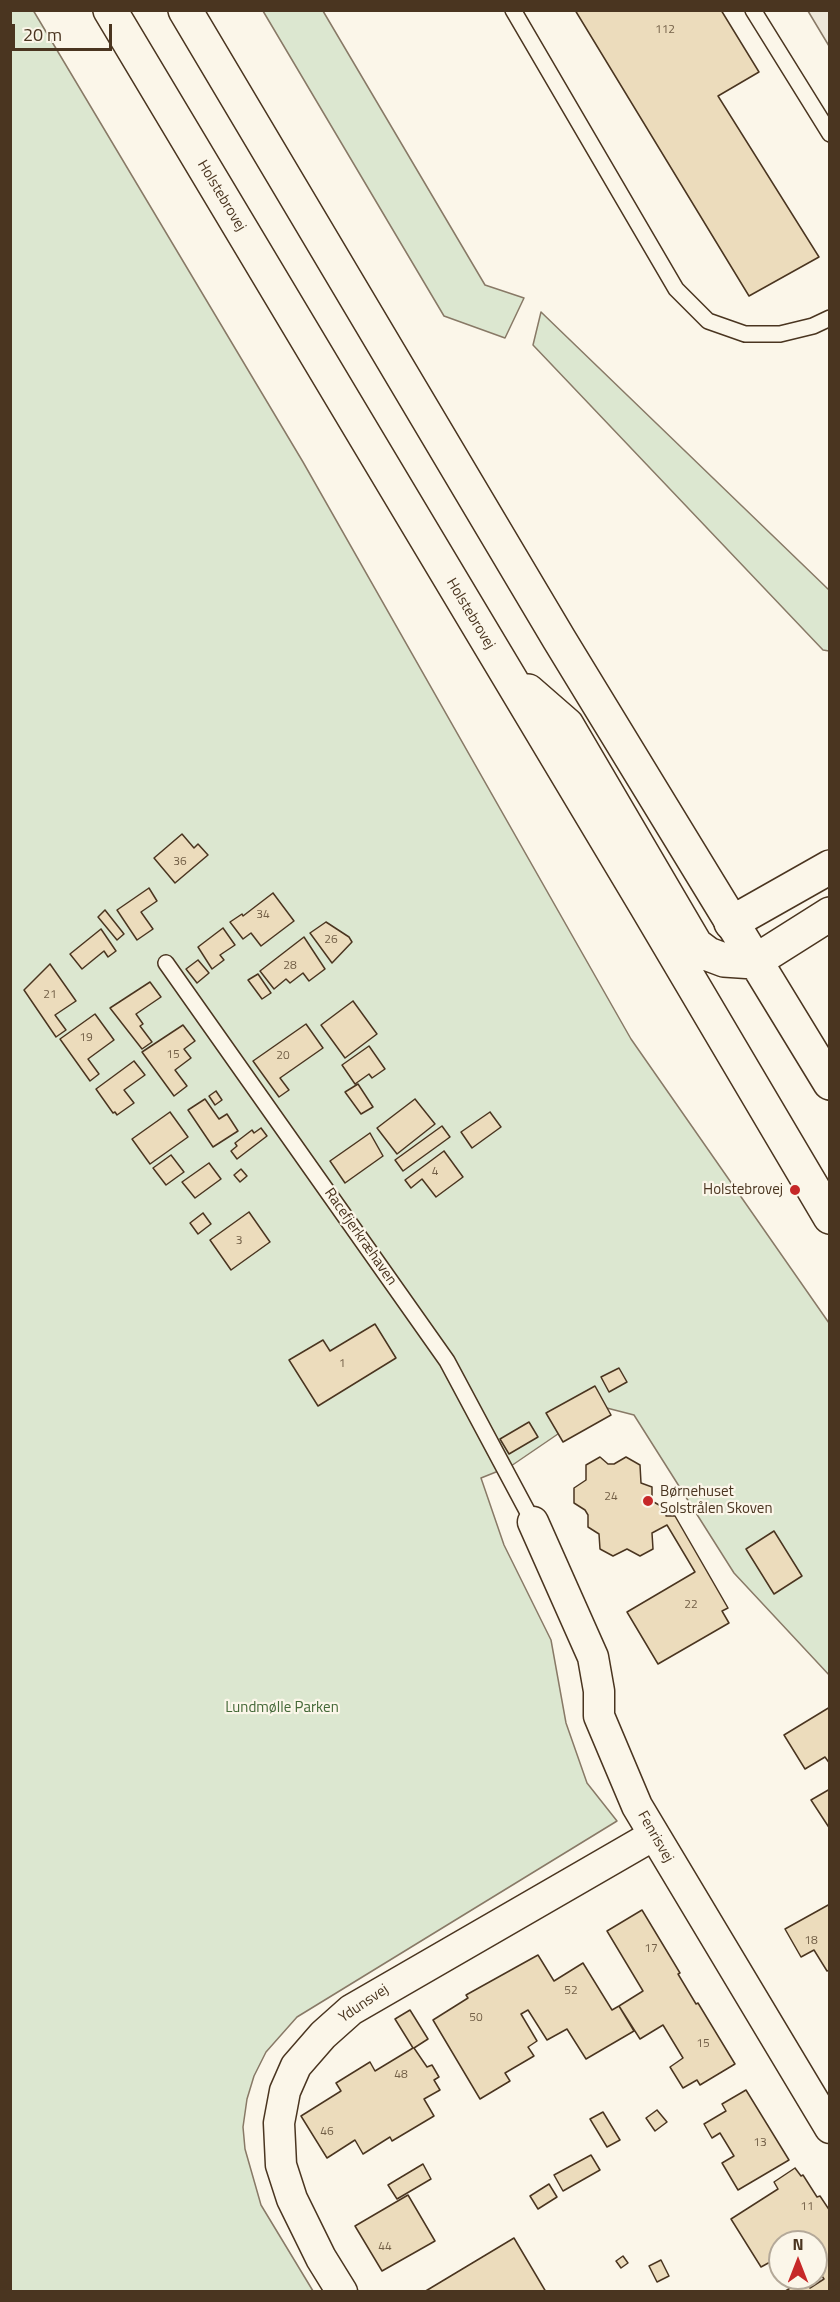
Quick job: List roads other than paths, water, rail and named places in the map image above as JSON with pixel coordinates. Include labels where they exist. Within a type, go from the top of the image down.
[{"type":"main road","name":"Holstebrovej","points":[[110,10],[830,1217]]},
{"type":"main road","points":[[185,10],[552,629],[830,1083]]},
{"type":"main road","points":[[502,668],[567,725],[696,945],[708,954],[724,960],[754,962],[830,914]]},
{"type":"main road","points":[[692,983],[708,954],[731,923],[830,867]]},
{"type":"street","name":"Fenrisvej","points":[[533,1522],[593,1657],[599,1691],[599,1716],[636,1806],[830,2128]]},
{"type":"street","name":"Ydunsvej","points":[[342,2292],[321,2258],[292,2199],[281,2165],[279,2123],[285,2091],[296,2066],[323,2035],[351,2010],[654,1835]]},
{"type":"lane","points":[[513,10],[676,289],[708,321],[745,334],[780,334],[813,326],[830,318]]},
{"type":"lane","points":[[753,10],[830,134]]},
{"type":"lane","name":"Racefjerkræhaven","points":[[166,963],[447,1361],[533,1522]]},
{"type":"place","name":"Holstebrovej","points":[[795,1190]]},
{"type":"place","name":"Børnehuset Solstrålen Skoven","points":[[648,1501]]},
{"type":"park label","name":"Lundmølle Parken","points":[[282,1708]]}]
